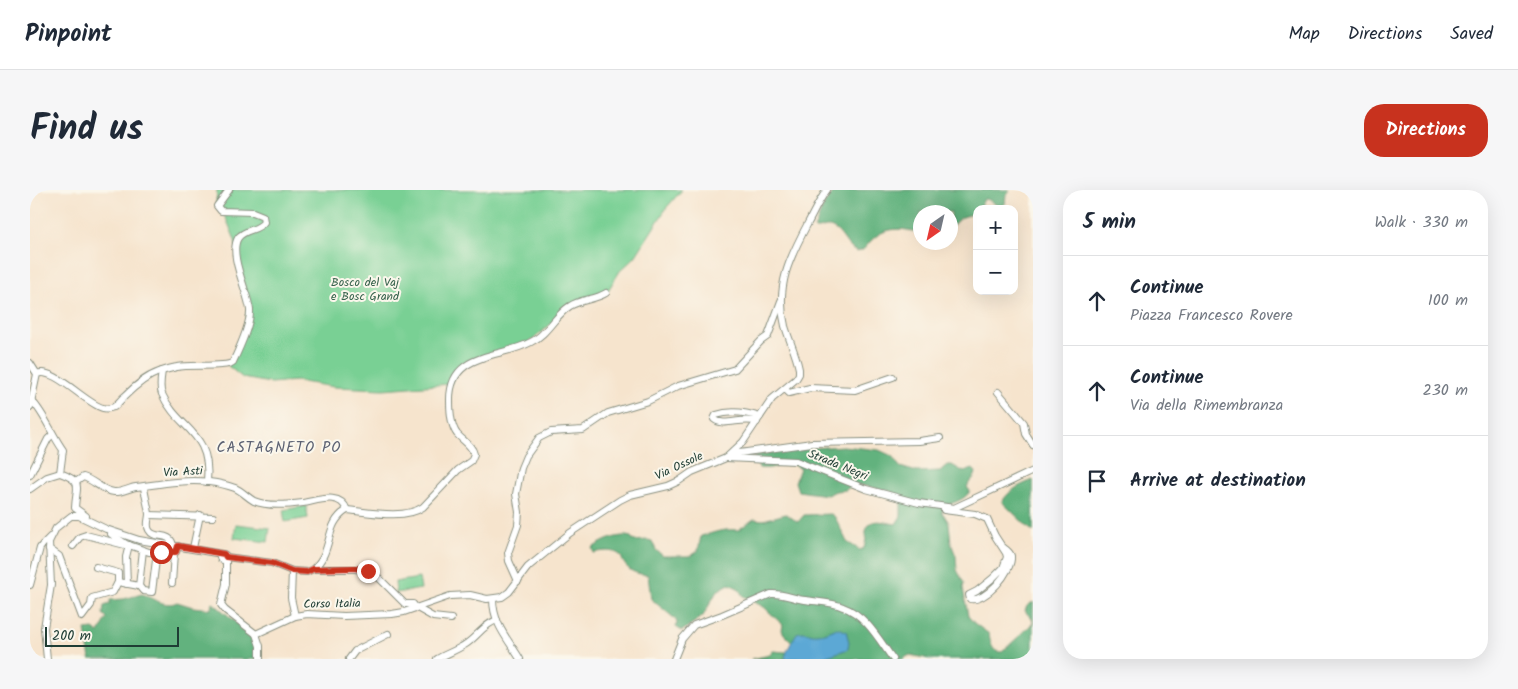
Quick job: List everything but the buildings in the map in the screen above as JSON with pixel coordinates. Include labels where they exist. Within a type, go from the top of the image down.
[{"type":"street","points":[[37,374],[41,372],[47,373],[95,405],[107,408],[114,406],[137,383],[162,371],[178,366],[230,365],[237,353],[248,324],[250,312],[236,260],[238,237],[261,226],[264,222],[262,216],[253,212],[221,211],[216,206],[229,190]]},
{"type":"street","points":[[518,581],[509,561],[508,553],[518,525],[519,512],[516,494],[521,468],[526,456],[539,438],[551,432],[583,430],[608,413],[648,401],[678,386],[735,369],[768,336],[782,298],[789,260],[826,190]]},
{"type":"street","points":[[48,659],[44,628],[51,585],[49,543],[56,528],[71,516],[79,516],[106,529],[139,540],[175,548],[193,548],[223,557],[272,563],[292,571],[307,572],[320,564],[325,555],[338,516],[347,510],[375,514],[418,511],[458,470],[470,461],[474,454],[472,448],[456,433],[452,421],[450,400],[458,373],[467,363],[508,352],[530,343],[546,332],[571,305],[594,299],[606,293]]},
{"type":"street","name":"Via Ossole","points":[[493,599],[502,597],[509,592],[528,567],[570,533],[620,500],[630,495],[668,486],[679,481],[692,472],[729,456],[743,442],[772,399],[798,377],[800,369],[785,326],[782,298]]},
{"type":"street","points":[[30,363],[37,374],[31,404],[38,407],[62,450],[60,473]]},
{"type":"street","points":[[162,371],[160,381],[161,393],[173,410],[194,432],[202,446],[208,461],[207,482]]},
{"type":"street","points":[[785,389],[789,393],[810,388],[855,390],[893,377]]},
{"type":"street","points":[[998,392],[1024,423],[1026,434],[1033,445]]},
{"type":"street","points":[[737,412],[758,420],[746,419],[720,422],[714,419],[716,415],[737,412]]},
{"type":"street","points":[[30,475],[48,439],[52,435]]},
{"type":"street","points":[[729,456],[812,443],[919,441],[940,438]]},
{"type":"street","name":"Strada Negri","points":[[729,456],[796,461],[866,489],[919,503],[954,508],[1033,471]]},
{"type":"street","points":[[30,489],[48,477],[60,473],[73,478],[78,487],[75,508],[86,516],[85,519]]},
{"type":"street","name":"Via Asti","points":[[76,482],[84,477],[88,478],[104,489],[114,492],[173,483],[207,482],[234,488],[259,502],[287,505],[334,498],[341,502],[347,510]]},
{"type":"street","points":[[144,487],[149,515],[149,532],[169,537],[175,548],[172,583]]},
{"type":"street","name":"Strada Negri","points":[[939,506],[943,510],[975,514],[987,519],[1007,557],[1002,568],[993,578],[977,591],[968,595],[970,599],[976,600],[986,595],[1004,576],[1010,564],[1011,556],[1003,548]]},
{"type":"street","points":[[149,515],[200,515],[213,517]]},
{"type":"street","points":[[193,548],[200,515]]},
{"type":"street","points":[[106,529],[128,545],[149,552],[175,548]]},
{"type":"street","points":[[73,546],[80,537],[86,535],[123,546],[128,545]]},
{"type":"street","points":[[49,543],[60,556],[82,617],[91,605],[92,598],[113,592],[118,582],[118,572],[96,567]]},
{"type":"street","points":[[30,585],[40,548],[42,544],[49,543]]},
{"type":"street","points":[[127,584],[126,558],[128,545]]},
{"type":"street","points":[[139,586],[143,550]]},
{"type":"street","points":[[118,582],[139,586],[144,591],[152,592],[157,552]]},
{"type":"street","points":[[223,557],[226,567],[226,584],[221,602],[222,607],[256,634],[260,646],[260,659]]},
{"type":"street","points":[[313,569],[355,568],[368,571],[379,578],[405,604],[414,604],[416,608],[433,617],[451,619]]},
{"type":"street","points":[[292,571],[291,598],[295,616]]},
{"type":"street","points":[[674,659],[682,639],[694,625],[771,594],[778,594],[835,604],[853,611],[865,622],[893,659]]},
{"type":"street","name":"Corso Italia","points":[[256,634],[295,616],[316,613],[344,616],[392,614],[450,596],[470,595],[493,599]]},
{"type":"street","points":[[493,599],[496,620],[503,635],[520,659]]},
{"type":"street","points":[[437,659],[464,646],[490,622],[496,620]]},
{"type":"street","points":[[349,659],[355,651],[388,634]]},
{"type":"green space","name":"Bosco del Vaj e Bosc Grand","points":[[217,190],[682,190],[667,207],[635,257],[620,271],[607,292],[563,307],[552,323],[530,342],[505,351],[466,361],[457,371],[450,384],[383,389],[334,387],[296,381],[270,383],[243,378],[228,366],[245,327],[248,306],[235,240],[226,218],[216,203]]},
{"type":"green space","points":[[836,190],[1010,190],[1006,195],[1004,205],[996,205],[984,199],[981,205],[973,205],[973,213],[958,220],[958,205],[913,205],[913,231],[895,229],[883,232],[877,235],[864,249],[857,252],[834,229],[828,227],[814,229],[824,204]]},
{"type":"green space","points":[[843,446],[879,450],[892,456],[900,467],[917,472],[940,471],[947,465],[952,465],[964,472],[973,469],[976,472],[967,487],[970,491],[968,494],[960,500],[946,505],[942,512],[949,523],[957,570],[964,583],[963,588],[968,616],[989,634],[991,644],[998,652],[1002,652],[1033,623],[1033,659],[930,659],[910,655],[902,659],[817,659],[792,642],[784,634],[782,630],[783,625],[764,607],[743,596],[738,588],[729,584],[717,591],[703,616],[682,631],[676,627],[677,622],[674,618],[651,599],[648,575],[631,570],[626,566],[621,556],[615,552],[604,551],[594,553],[592,548],[601,543],[611,538],[626,536],[631,537],[634,541],[652,541],[656,550],[663,556],[691,556],[698,551],[701,536],[723,530],[738,530],[754,519],[763,520],[786,514],[798,522],[804,515],[831,514],[835,517],[847,542],[860,550],[864,548],[866,532],[871,523],[878,521],[896,524],[901,516],[901,496],[887,490],[853,484],[846,490],[836,491],[827,495],[798,491],[795,482],[800,468],[785,465],[759,468],[754,459],[756,455],[795,449]]},
{"type":"green space","points":[[1033,480],[1033,532],[1002,502],[1015,488]]},
{"type":"green space","points":[[306,506],[308,518],[285,522],[283,510]]},
{"type":"green space","points":[[236,524],[270,528],[268,542],[234,538]]},
{"type":"green space","points":[[419,578],[421,589],[396,593],[395,582]]},
{"type":"green space","points":[[142,594],[159,602],[173,604],[177,602],[193,607],[211,609],[212,602],[254,637],[258,646],[256,659],[90,659],[85,630],[93,629],[99,633],[107,618],[103,614],[104,606],[110,604],[110,600],[124,599]]},
{"type":"green space","points":[[1033,602],[1033,623],[1025,611],[1027,606]]},
{"type":"green space","points":[[773,651],[786,652],[800,659],[751,659],[770,655]]},
{"type":"water","points":[[837,628],[846,631],[849,642],[848,649],[819,659],[785,659],[797,633],[820,634]]},
{"type":"district","name":"CASTAGNETO PO","points":[[279,448]]},
{"type":"route","points":[[161,552],[176,552],[178,546],[219,552],[226,555],[226,557],[272,563],[292,571],[307,572],[313,569],[355,568],[368,571]]}]
